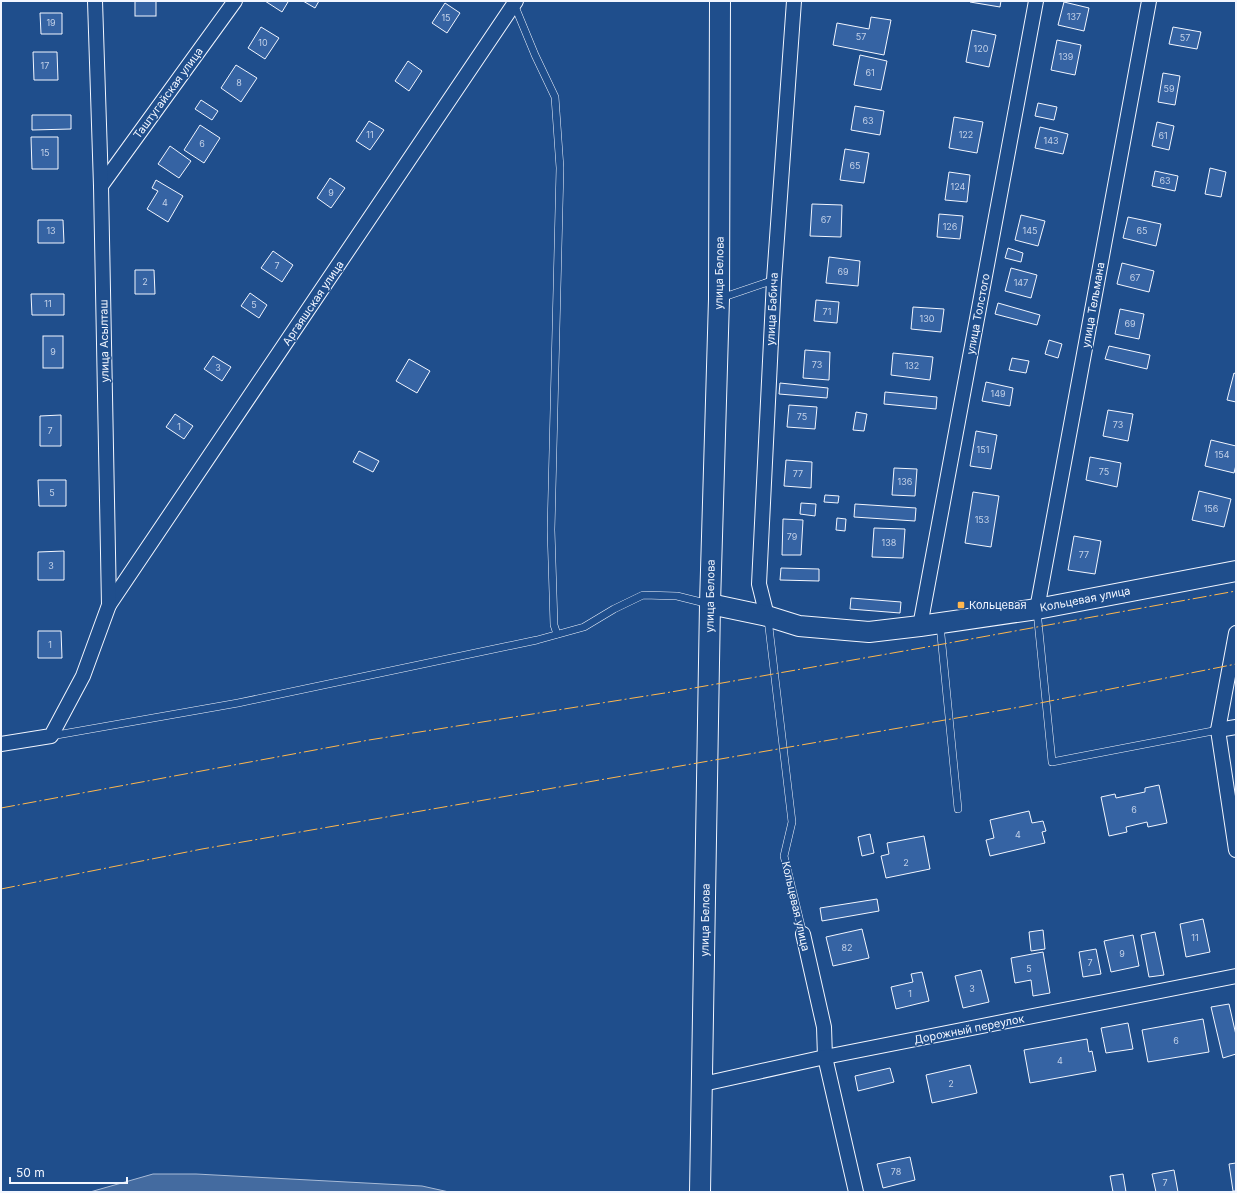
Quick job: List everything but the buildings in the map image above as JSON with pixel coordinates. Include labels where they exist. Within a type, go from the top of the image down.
[{"type":"main road","name":"улица Белова","points":[[700,1192],[710,604],[719,299],[720,1]]},
{"type":"main road","name":"Кольцевая улица","points":[[710,604],[767,616],[799,626],[869,632],[920,626],[1037,608],[1236,571]]},
{"type":"street","name":"улица Асылташ","points":[[51,736],[84,676],[109,605],[101,186],[95,1]]},
{"type":"street","name":"Таштугайская улица","points":[[101,186],[235,1]]},
{"type":"street","name":"улица Толстого","points":[[920,626],[1036,1]]},
{"type":"street","name":"улица Тельмана","points":[[1037,608],[1149,1]]},
{"type":"street","name":"улица Бабича","points":[[767,616],[759,584],[789,2]]},
{"type":"street","name":"Аргаяшская улица","points":[[109,605],[515,3]]},
{"type":"street","points":[[1236,633],[1218,730],[1236,850]]},
{"type":"street","points":[[1218,730],[1236,727]]},
{"type":"street","points":[[1,744],[51,736]]},
{"type":"street","name":"Кольцевая улица","points":[[803,934],[824,1027],[825,1057],[856,1192]]},
{"type":"street","name":"Дорожный переулок","points":[[703,1084],[825,1057],[1236,976]]},
{"type":"lane","points":[[515,3],[535,56],[555,98],[560,168],[550,530],[554,625],[557,634]]},
{"type":"lane","points":[[719,299],[774,280]]},
{"type":"lane","points":[[51,736],[238,703],[537,640],[584,627],[614,609],[643,595],[677,596],[710,604]]},
{"type":"lane","points":[[1037,608],[1052,762],[1218,730]]},
{"type":"lane","name":"Кольцевая улица","points":[[767,616],[792,822],[784,856],[803,934]]},
{"type":"lane","points":[[940,623],[958,809]]},
{"type":"water","points":[[153,1174],[196,1174],[422,1186],[449,1192],[90,1192]]},
{"type":"power","points":[[1,808],[369,740],[671,692],[1236,591]]},
{"type":"power","points":[[1,889],[202,849],[1020,707],[1236,664]]},
{"type":"place","name":"Кольцевая","points":[[961,605]]}]
